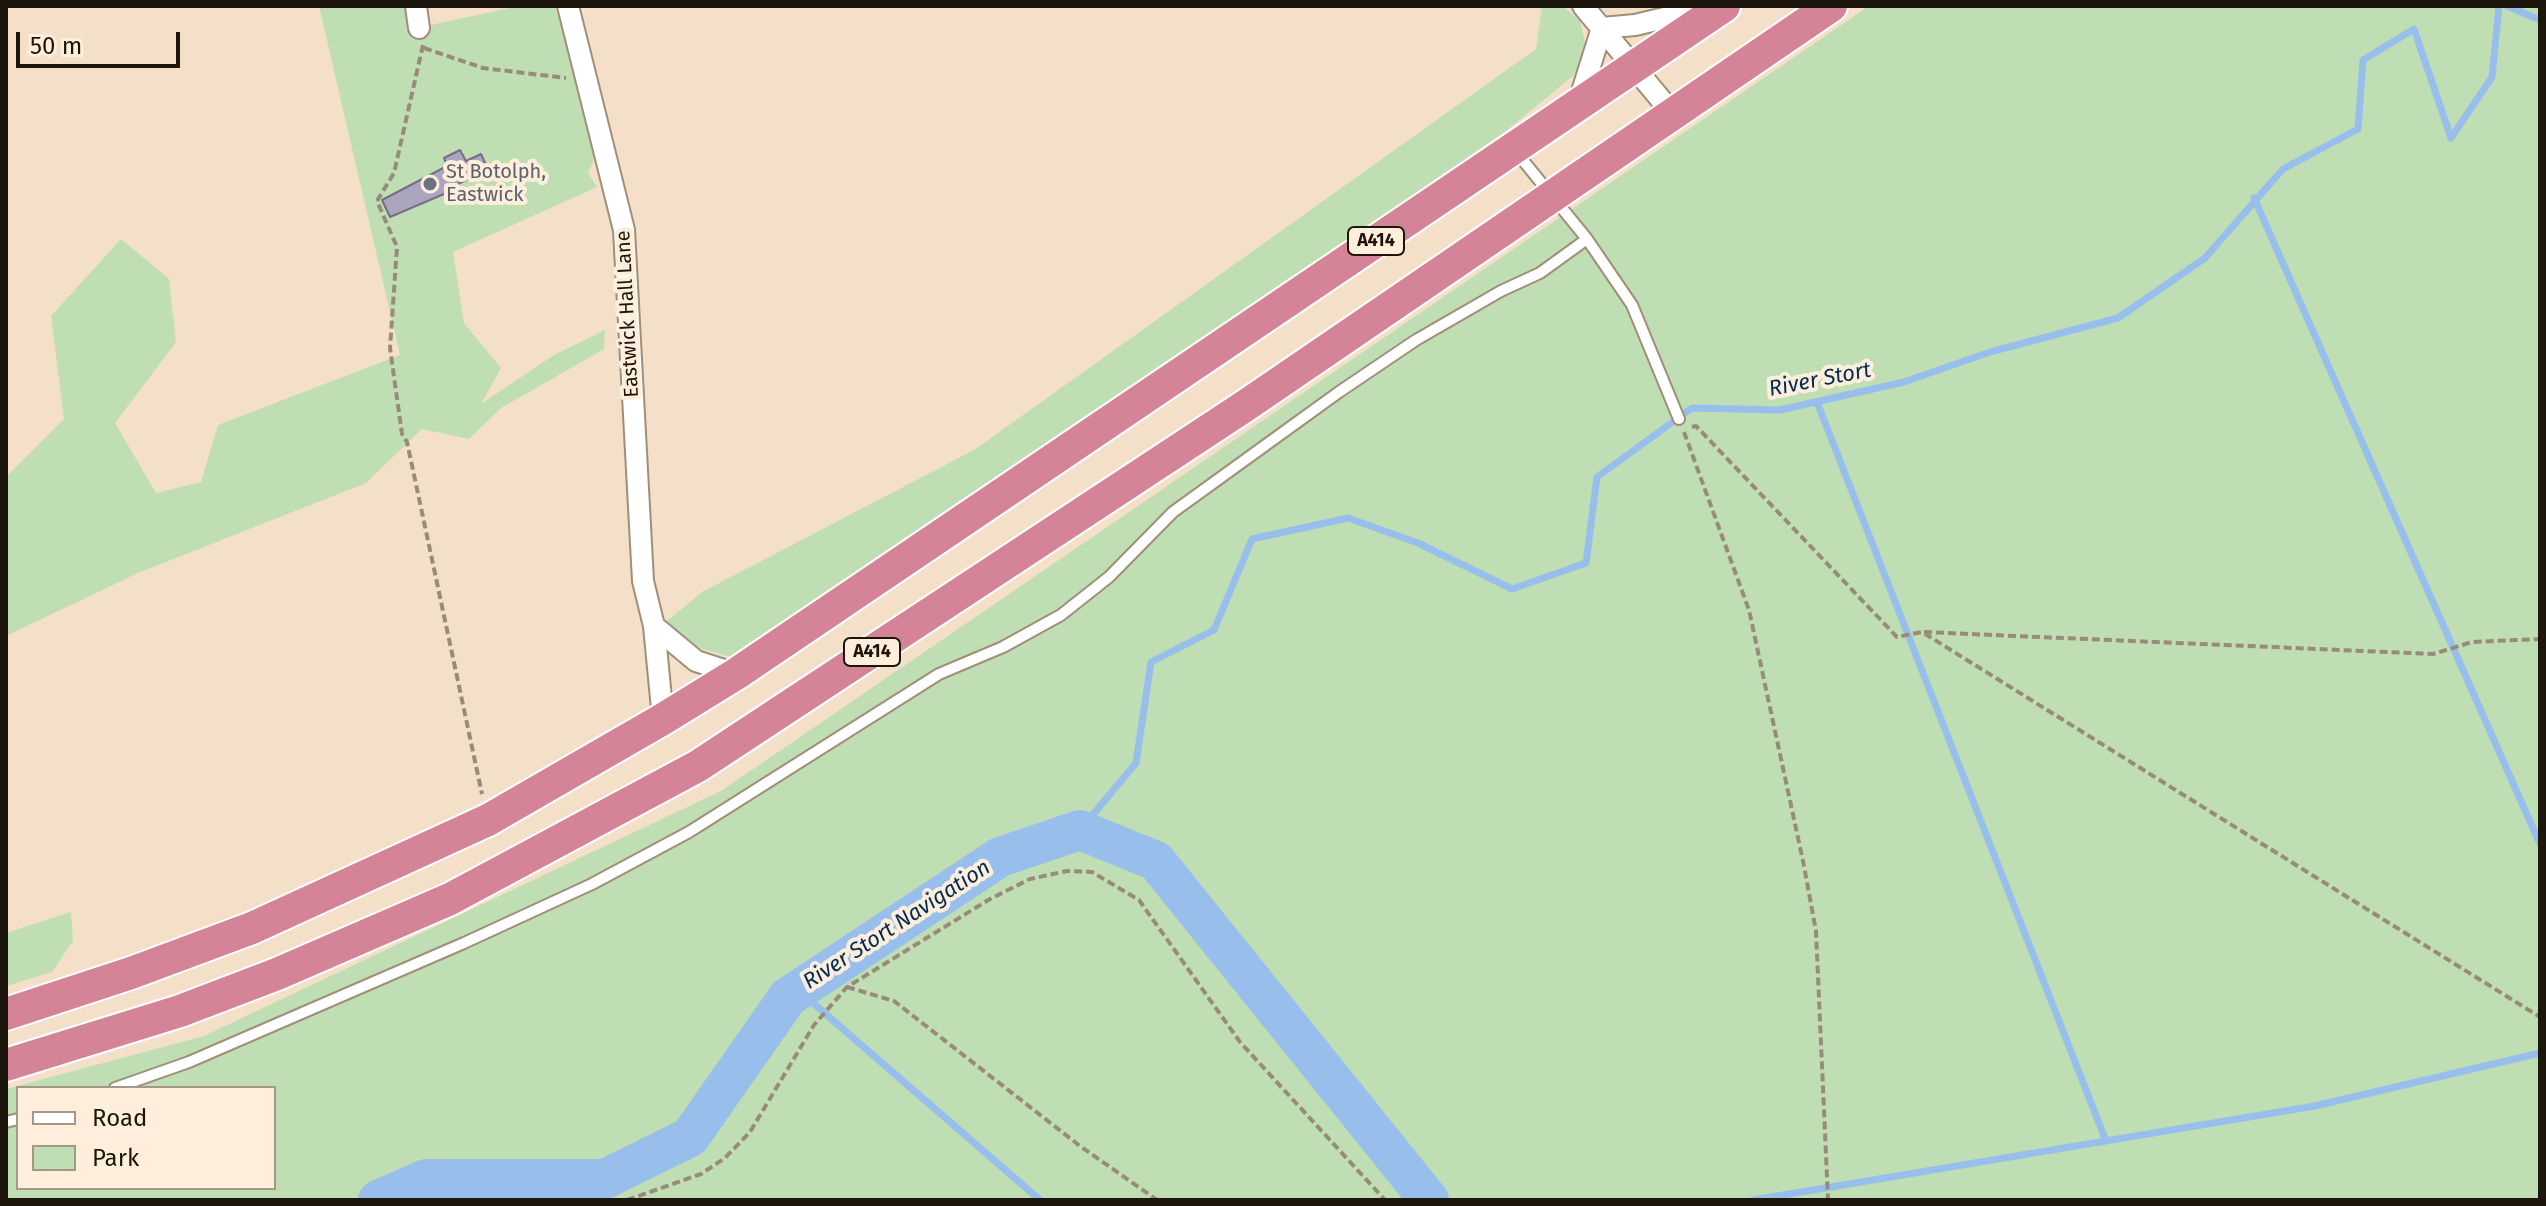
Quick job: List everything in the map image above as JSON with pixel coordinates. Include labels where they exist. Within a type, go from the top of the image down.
[{"type":"highway","name":"A414","points":[[6,1014],[131,973],[252,928],[488,820],[663,719],[736,674],[1724,6]]},
{"type":"highway","name":"A414","points":[[6,1065],[180,1011],[277,974],[450,899],[685,774],[1245,406],[1831,6]]},
{"type":"street","points":[[416,6],[419,28]]},
{"type":"street","name":"Eastwick Hall Lane","points":[[568,6],[624,230],[643,581],[654,626],[663,719]]},
{"type":"street","points":[[1583,6],[1673,114]]},
{"type":"street","points":[[1602,28],[1646,23],[1714,6]]},
{"type":"street","points":[[1577,105],[1602,28]]},
{"type":"street","points":[[654,626],[696,661],[736,674]]},
{"type":"lane","points":[[1514,148],[1587,239],[1632,305],[1682,423]]},
{"type":"lane","points":[[121,1086],[189,1062],[464,943],[592,884],[689,832],[939,674],[1003,647],[1061,615],[1109,577],[1173,512],[1339,392],[1416,340],[1501,291],[1540,273],[1587,239]]},
{"type":"path","points":[[419,28],[424,48],[394,173],[377,201],[397,247],[390,348],[402,434],[407,442],[488,820]]},
{"type":"path","points":[[424,48],[483,68],[589,81]]},
{"type":"path","points":[[1682,423],[1696,426],[1897,637],[1922,632],[2439,652],[2465,644],[2540,639]]},
{"type":"path","points":[[1682,423],[1749,610],[1803,861],[1816,931],[1828,1200]]},
{"type":"path","points":[[1922,632],[2540,1017]]},
{"type":"path","points":[[627,1200],[701,1174],[725,1158],[750,1132],[814,1025],[847,987],[953,919],[1030,879],[1067,871],[1092,872],[1139,900],[1240,1042],[1385,1200]]},
{"type":"path","points":[[847,987],[894,1001],[1080,1146],[1157,1200]]},
{"type":"path","points":[[453,1200],[482,1200]]},
{"type":"green space","points":[[319,6],[407,6],[426,26],[519,6],[554,6],[576,66],[595,157],[588,173],[597,187],[453,252],[464,323],[501,368],[481,404],[554,355],[605,330],[604,349],[501,408],[469,439],[422,429],[366,483],[138,573],[6,636],[6,477],[64,419],[51,316],[121,239],[169,279],[176,342],[115,423],[156,493],[201,482],[218,425],[400,355]]},
{"type":"green space","points":[[1542,6],[1562,6],[1580,20],[1586,47],[1579,71],[1506,131],[1073,434],[749,648],[731,657],[702,649],[670,629],[666,622],[702,592],[974,450],[1536,49]]},
{"type":"green space","points":[[1869,6],[2540,6],[2540,1200],[6,1200],[6,1089],[16,1086],[16,1190],[276,1190],[276,1086],[17,1086],[204,1036],[721,791]]},
{"type":"green space","points":[[71,912],[73,941],[52,972],[6,986],[6,933]]},
{"type":"building","name":"St Botolph, Eastwick","points":[[460,150],[466,161],[481,154],[488,169],[456,185],[458,188],[390,217],[382,200],[447,166],[444,158]]},
{"type":"waterway","name":"River Stort","points":[[1080,830],[1136,763],[1151,662],[1214,630],[1252,539],[1348,518],[1418,543],[1512,589],[1586,563],[1597,477],[1692,408],[1780,410],[1904,382],[1990,352],[2118,318],[2205,258],[2283,169],[2358,129],[2363,60],[2414,29],[2451,138],[2492,77],[2499,6]]},
{"type":"waterway","name":"River Stort","points":[[2507,6],[2540,20]]},
{"type":"waterway","points":[[2254,198],[2540,844]]},
{"type":"waterway","points":[[1817,402],[2106,1141]]},
{"type":"waterway","name":"River Stort Navigation","points":[[378,1200],[426,1179],[605,1179],[690,1137],[788,997],[1000,857],[1080,830],[1156,861],[1429,1200]]},
{"type":"waterway","points":[[798,990],[1040,1200]]},
{"type":"waterway","points":[[1753,1200],[2315,1106],[2540,1053]]},
{"type":"place","name":"St Botolph, Eastwick","points":[[430,184]]}]
